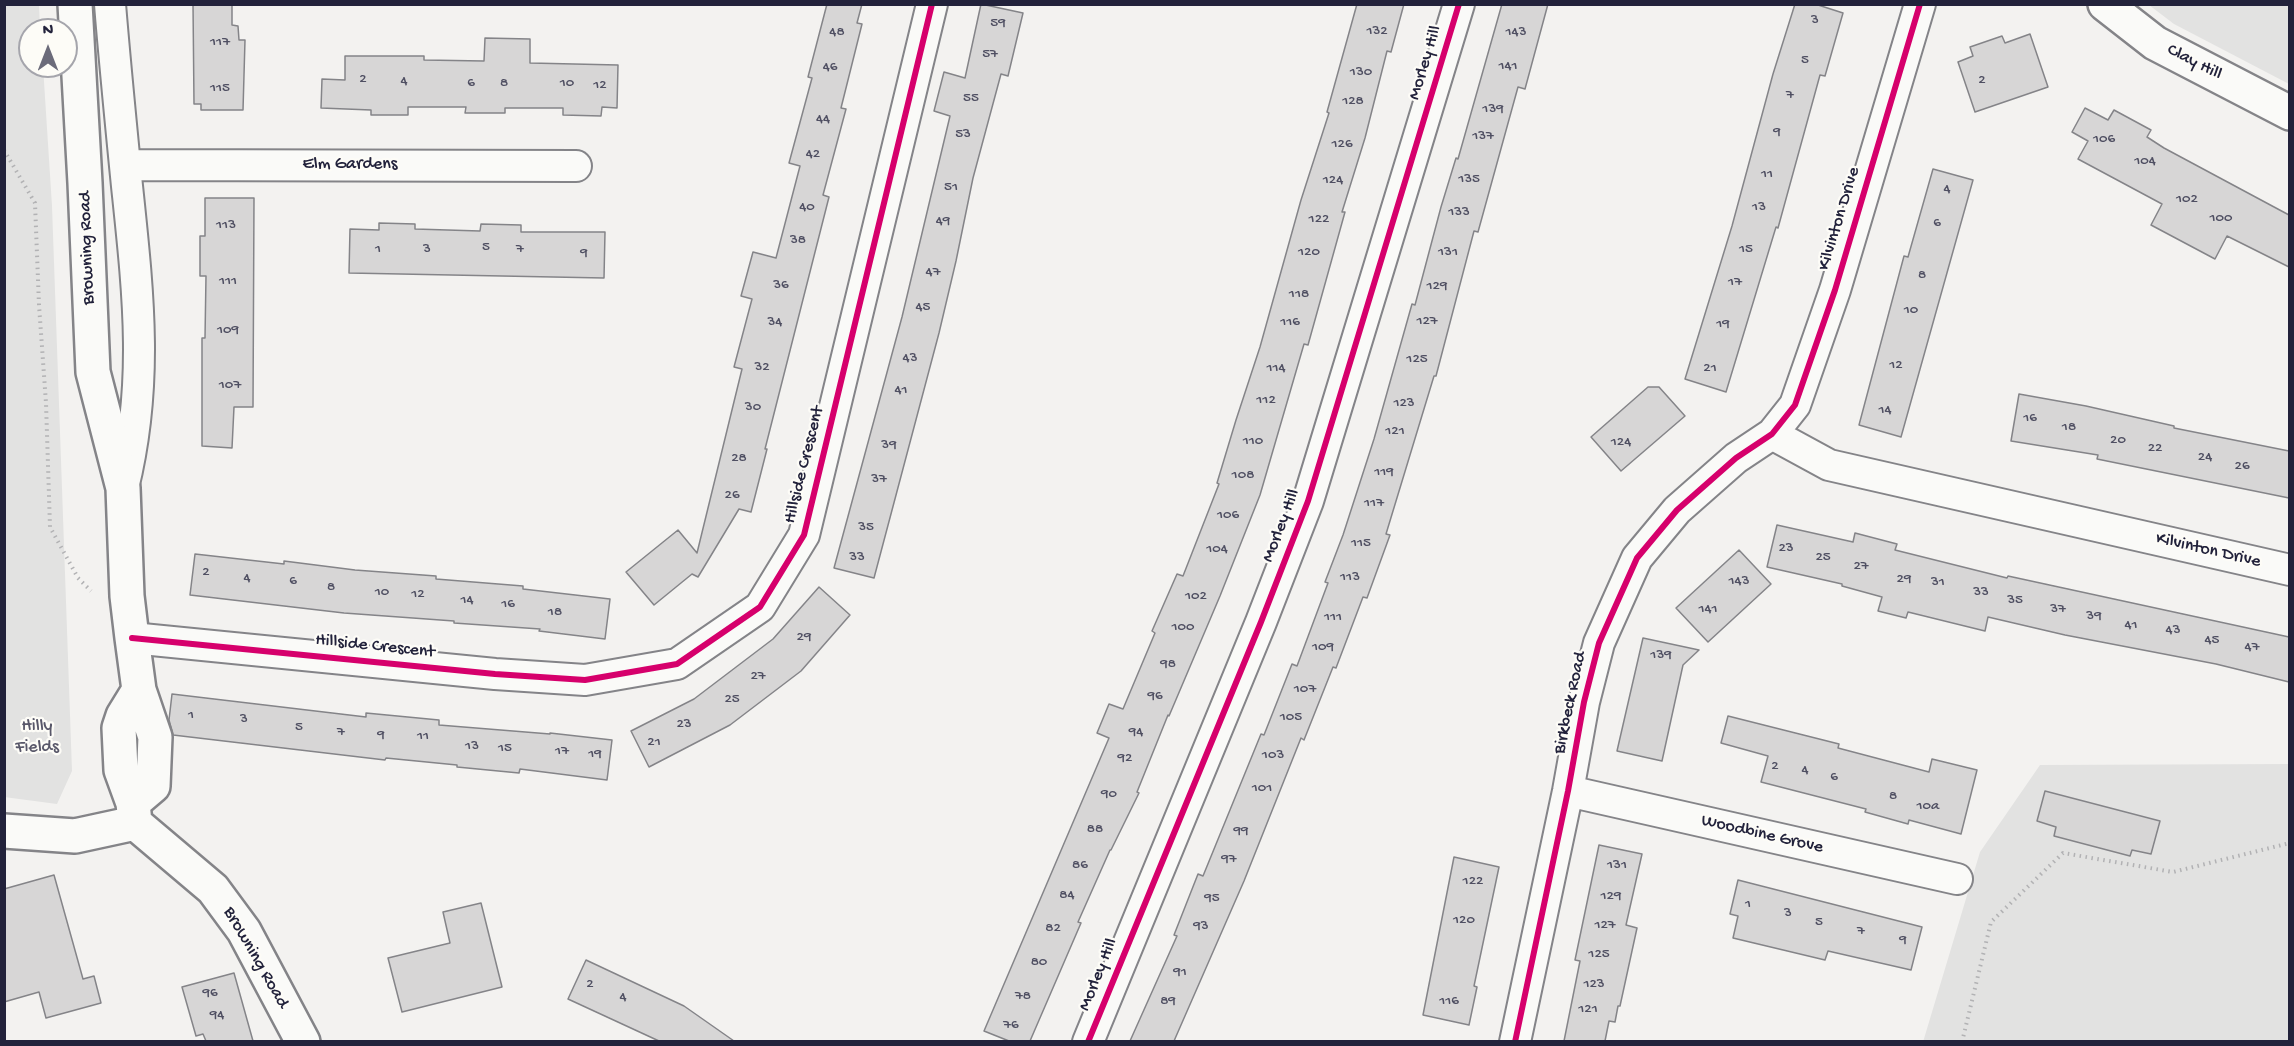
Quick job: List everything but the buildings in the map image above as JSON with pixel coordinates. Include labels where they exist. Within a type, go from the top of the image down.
[{"type":"street","name":"Browning Road","points":[[75,4],[86,183],[93,372],[123,488],[127,596],[132,638],[139,690],[155,737],[153,786],[134,813],[158,845],[213,889],[244,931],[303,1041]]},
{"type":"street","name":"Browning Road","points":[[110,4],[139,299],[140,383],[132,454],[123,488]]},
{"type":"street","name":"Hillside Crescent","points":[[132,638],[495,674],[585,680],[677,664],[760,607],[804,535],[932,4]]},
{"type":"street","name":"Morley Hill","points":[[1088,1041],[1261,622],[1308,501],[1459,4]]},
{"type":"street","name":"Kilvinton Drive","points":[[1920,4],[1835,290],[1795,405],[1772,434],[1828,465],[2289,570]]},
{"type":"street","name":"Clay Hill","points":[[2105,4],[2155,43],[2289,112]]},
{"type":"street","name":"Elm Gardens","points":[[125,165],[576,166]]},
{"type":"street","name":"Birkbeck Road","points":[[1515,1041],[1568,791],[1584,702],[1599,643],[1637,558],[1677,510],[1736,458],[1772,434]]},
{"type":"street","name":"Woodbine Grove","points":[[1568,791],[1957,879]]},
{"type":"street","points":[[4,831],[75,836],[134,813]]},
{"type":"path","points":[[4,150],[35,203],[50,527],[78,578],[96,596],[127,596]]},
{"type":"path","points":[[1962,1041],[1991,922],[2063,853],[2173,872],[2289,843]]},
{"type":"green space","name":"Hilly Fields","points":[[4,5],[39,5],[40,18],[18,18],[18,78],[44,78],[52,206],[72,771],[57,804],[4,797]]},
{"type":"green space","points":[[2149,5],[2289,5],[2289,84],[2174,24]]},
{"type":"green space","points":[[2289,764],[2289,1041],[1923,1042],[1980,852],[2040,765]]},
{"type":"cycle path","points":[[132,638],[495,674],[585,680],[677,664],[760,607],[804,535],[932,4]]},
{"type":"cycle path","points":[[1088,1042],[1261,622],[1308,501],[1459,4]]},
{"type":"cycle path","points":[[1515,1042],[1568,791],[1584,702],[1599,643],[1637,558],[1677,510],[1736,458],[1772,434],[1795,405],[1835,290],[1920,4]]}]
